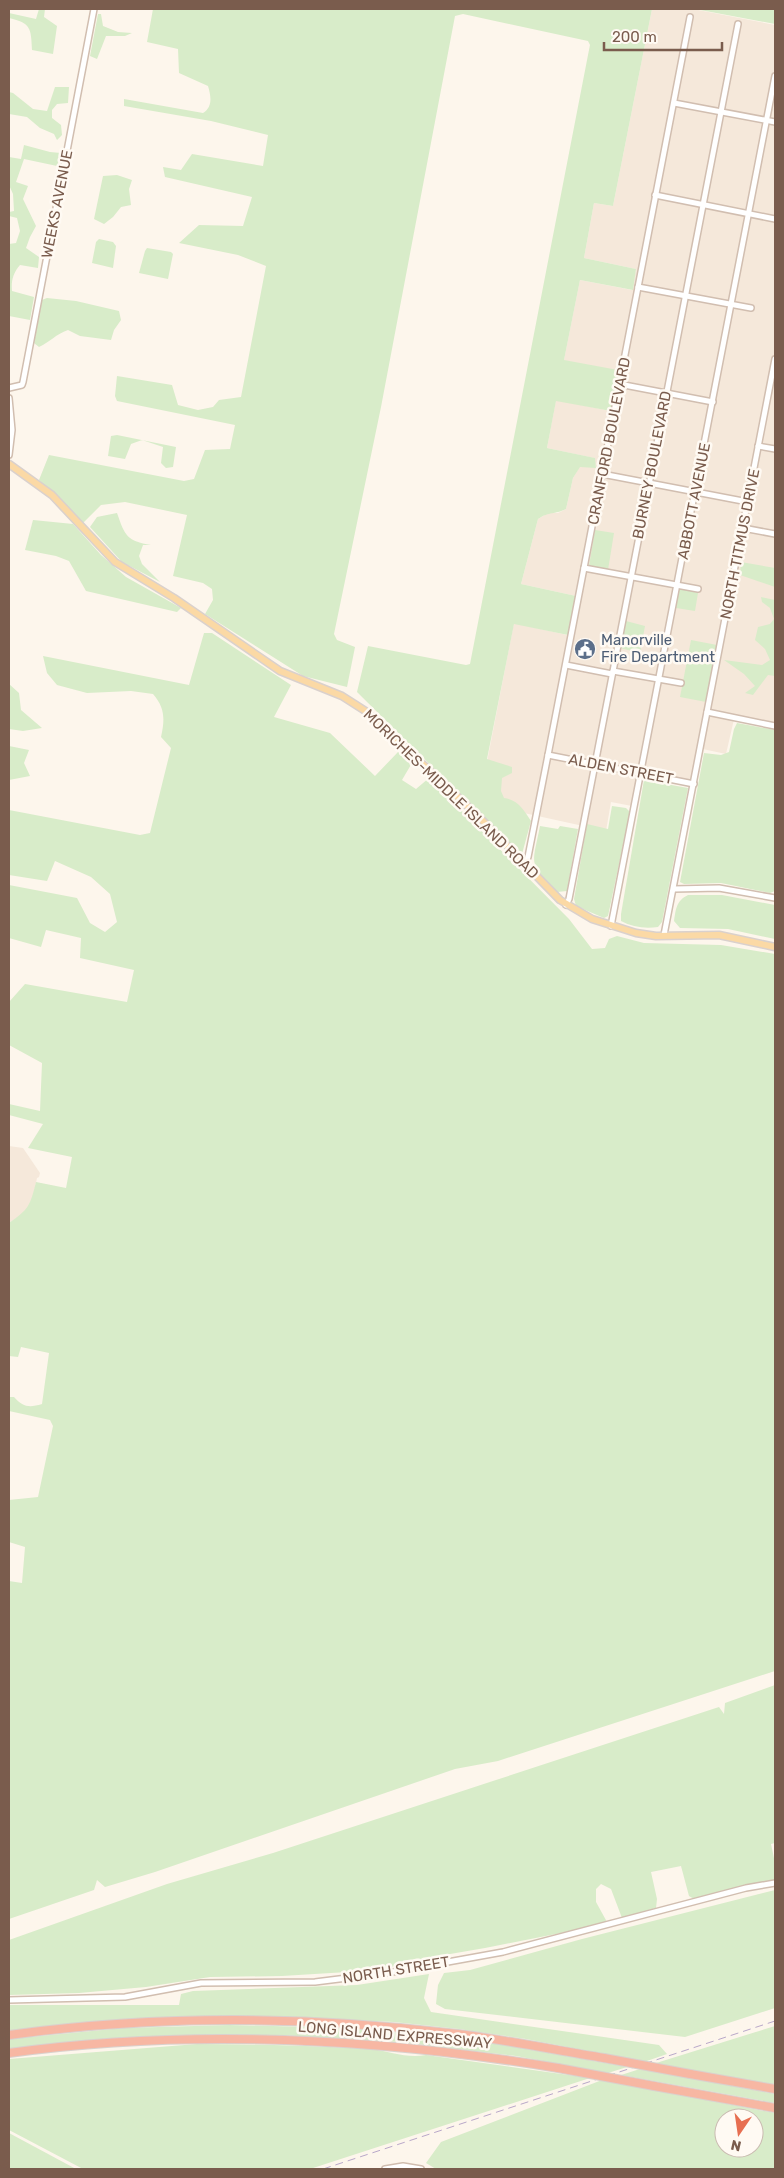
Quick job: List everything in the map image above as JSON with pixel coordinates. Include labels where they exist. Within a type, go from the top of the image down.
[{"type":"highway","name":"LONG ISLAND EXPRESSWAY","points":[[9,2035],[129,2024],[239,2020],[294,2021],[458,2034],[604,2058],[775,2090]]},
{"type":"highway","name":"LONG ISLAND EXPRESSWAY","points":[[9,2053],[139,2042],[293,2039],[456,2052],[558,2068],[775,2108]]},
{"type":"main road","name":"MORICHES-MIDDLE ISLAND ROAD","points":[[9,464],[52,495],[115,562],[174,598],[280,670],[342,696],[376,719],[566,905],[592,919],[647,935],[719,935],[775,946]]},
{"type":"street","name":"WEEKS AVENUE","points":[[9,388],[22,385],[23,382],[94,9]]},
{"type":"street","name":"CRANFORD BOULEVARD","points":[[525,864],[528,858],[566,665],[690,17]]},
{"type":"street","name":"BURNEY BOULEVARD","points":[[566,905],[569,898],[613,673],[738,24]]},
{"type":"street","name":"ABBOTT AVENUE","points":[[611,926],[775,76]]},
{"type":"street","points":[[674,103],[775,122]]},
{"type":"street","points":[[656,195],[775,219]]},
{"type":"street","points":[[638,287],[751,308]]},
{"type":"street","name":"NORTH TITMUS DRIVE","points":[[664,935],[758,446],[773,386],[775,360]]},
{"type":"street","points":[[619,384],[712,402]]},
{"type":"street","points":[[9,398],[12,430],[9,455]]},
{"type":"street","points":[[758,446],[775,449]]},
{"type":"street","points":[[602,474],[748,502]]},
{"type":"street","points":[[743,528],[775,534]]},
{"type":"street","points":[[584,568],[698,589]]},
{"type":"street","points":[[566,665],[680,684]]},
{"type":"street","points":[[707,712],[775,726]]},
{"type":"street","name":"ALDEN STREET","points":[[548,755],[694,784]]},
{"type":"street","points":[[674,888],[719,888],[775,898]]},
{"type":"street","name":"NORTH STREET","points":[[9,2000],[125,1998],[201,1983],[314,1982],[387,1973],[503,1952],[740,1890],[775,1883]]},
{"type":"street","points":[[385,2169],[403,2166],[421,2169]]},
{"type":"shaded area","points":[[652,9],[693,9],[775,25],[775,723],[735,715],[726,754],[698,748],[690,783],[640,773],[632,806],[611,802],[606,831],[479,803],[514,623],[567,635],[576,596],[521,584],[538,519],[548,513],[558,513],[566,509],[573,478],[580,466],[596,467],[594,458],[547,448],[556,400],[611,411],[564,360],[580,280],[632,290],[636,269],[584,258],[594,203],[613,206]]},
{"type":"shaded area","points":[[9,1146],[23,1148],[40,1173],[37,1178],[31,1206],[9,1223]]},
{"type":"green space","points":[[39,9],[45,9],[44,17],[57,26],[53,54],[32,50],[31,36],[26,25],[9,18],[9,13],[36,19]]},
{"type":"green space","points":[[153,9],[652,9],[613,206],[594,203],[584,258],[636,269],[633,290],[580,280],[564,360],[618,370],[611,411],[556,401],[547,448],[595,458],[596,468],[580,467],[573,478],[566,509],[538,519],[521,584],[576,596],[568,635],[514,624],[487,759],[512,767],[512,773],[502,778],[501,791],[504,798],[517,803],[523,809],[531,821],[522,854],[357,692],[368,646],[466,665],[470,664],[590,45],[588,41],[463,14],[455,16],[381,407],[334,634],[337,640],[355,647],[347,687],[303,676],[205,614],[213,600],[212,589],[203,583],[173,576],[187,515],[125,502],[101,505],[83,523],[39,480],[49,455],[184,481],[194,479],[205,450],[230,449],[235,425],[117,401],[115,396],[117,376],[172,385],[178,405],[198,410],[213,407],[219,400],[241,397],[266,266],[238,255],[179,243],[199,225],[243,226],[252,197],[165,177],[163,167],[181,170],[192,154],[263,166],[268,135],[211,121],[124,106],[124,99],[203,113],[210,104],[208,86],[179,73],[178,49],[147,42]]},
{"type":"green space","points":[[695,9],[775,9],[775,24]]},
{"type":"green space","points":[[98,14],[101,14],[103,26],[118,32],[132,33],[125,36],[106,36],[97,59],[90,56]]},
{"type":"green space","points":[[55,87],[69,87],[68,103],[57,104],[52,110],[52,118],[61,125],[62,135],[57,140],[54,134],[40,128],[27,117],[9,114],[9,92],[33,109],[47,111]]},
{"type":"green space","points":[[24,145],[61,153],[57,166],[24,159],[16,182],[28,186],[23,199],[36,226],[26,248],[39,257],[38,268],[20,265],[14,274],[12,284],[12,291],[34,297],[30,320],[9,316],[9,244],[16,243],[20,231],[17,218],[9,216],[9,212],[14,211],[13,194],[9,185],[9,157],[21,159]]},
{"type":"green space","points":[[117,175],[132,180],[129,189],[131,205],[121,207],[104,224],[94,219],[103,176]]},
{"type":"green space","points":[[99,239],[113,242],[116,246],[113,268],[92,263],[96,242]]},
{"type":"green space","points":[[147,248],[173,254],[168,279],[139,273]]},
{"type":"green space","points":[[47,298],[76,301],[119,311],[121,320],[114,330],[111,340],[80,336],[68,330],[39,347],[34,343],[42,300]]},
{"type":"green space","points":[[117,435],[142,440],[131,444],[125,459],[108,456],[111,436]]},
{"type":"green space","points":[[143,440],[176,447],[173,467],[166,468],[161,463],[163,447]]},
{"type":"green space","points":[[117,513],[122,527],[128,536],[137,542],[151,545],[143,545],[139,556],[142,564],[160,582],[122,562],[90,527],[97,517]]},
{"type":"green space","points":[[33,520],[73,524],[101,555],[126,577],[181,608],[177,612],[86,591],[69,561],[56,556],[25,550]]},
{"type":"green space","points":[[595,530],[614,533],[608,570],[589,566]]},
{"type":"green space","points":[[741,562],[775,568],[775,587],[740,575]]},
{"type":"green space","points":[[679,590],[698,593],[695,611],[676,608]]},
{"type":"green space","points":[[761,597],[775,600],[775,676],[768,675],[753,695],[745,693],[755,686],[744,674],[724,660],[762,665],[770,660],[765,649],[755,640],[758,627],[770,624],[774,619],[770,608],[762,602]]},
{"type":"green space","points":[[626,621],[645,626],[640,653],[620,648]]},
{"type":"green space","points":[[204,633],[212,633],[291,685],[274,717],[330,733],[375,776],[398,752],[412,763],[402,780],[416,789],[429,778],[569,919],[592,949],[605,948],[609,939],[617,936],[644,943],[721,945],[775,954],[775,1671],[498,1761],[455,1769],[155,1872],[105,1887],[97,1880],[94,1890],[9,1919],[9,1581],[22,1583],[25,1547],[9,1542],[9,1500],[38,1497],[53,1426],[50,1420],[9,1411],[9,1397],[14,1397],[26,1406],[42,1404],[49,1353],[21,1347],[18,1357],[9,1356],[9,1223],[28,1206],[36,1182],[66,1188],[72,1157],[28,1148],[43,1124],[9,1115],[9,1104],[40,1111],[42,1063],[9,1045],[9,1002],[25,984],[127,1002],[134,970],[80,958],[81,938],[46,930],[41,947],[9,938],[9,885],[77,898],[90,923],[105,932],[117,922],[110,894],[91,877],[55,861],[47,881],[9,875],[9,810],[140,835],[150,833],[171,748],[161,737],[163,714],[157,699],[153,694],[131,691],[87,693],[57,685],[47,673],[43,656],[189,685]]},
{"type":"green space","points":[[691,640],[717,645],[706,702],[680,697]]},
{"type":"green space","points":[[9,684],[19,693],[21,710],[42,728],[23,731],[9,729]]},
{"type":"green space","points":[[737,723],[775,730],[775,891],[770,893],[721,883],[684,884],[680,882],[704,753],[721,755],[729,752]]},
{"type":"green space","points":[[9,746],[29,750],[24,763],[30,776],[9,780]]},
{"type":"green space","points":[[644,780],[688,788],[662,922],[658,927],[653,928],[643,928],[621,921]]},
{"type":"green space","points":[[612,806],[626,808],[630,812],[608,916],[604,918],[576,906],[574,899],[587,824],[608,829]]},
{"type":"green space","points":[[540,826],[558,829],[560,826],[578,829],[567,891],[557,892],[537,868],[534,857]]},
{"type":"green space","points":[[688,895],[722,895],[775,905],[775,939],[728,929],[680,928],[674,921],[676,909],[681,900]]},
{"type":"green space","points":[[775,1685],[775,1843],[771,1844],[775,1863],[775,1880],[694,1899],[689,1896],[681,1866],[651,1872],[657,1899],[656,1908],[622,1918],[611,1889],[601,1884],[596,1889],[596,1902],[607,1922],[596,1926],[427,1958],[380,1970],[282,1976],[210,1977],[146,1987],[79,1993],[9,1995],[9,1940],[167,1884],[273,1853],[719,1707],[724,1714],[725,1703]]},
{"type":"green space","points":[[775,1890],[775,2008],[685,2037],[445,2009],[436,2004],[438,1985],[444,1973],[470,1970],[582,1939]]},
{"type":"green space","points":[[429,1974],[424,1998],[431,2012],[659,2045],[667,2054],[644,2062],[526,2039],[459,2029],[394,2022],[285,2017],[145,2018],[9,2031],[9,2005],[179,2005],[181,1994],[193,1991],[357,1985]]},
{"type":"green space","points":[[230,2025],[348,2028],[470,2039],[627,2067],[608,2073],[516,2056],[399,2042],[279,2035],[151,2037],[9,2050],[9,2039],[123,2028]]},
{"type":"green space","points":[[775,2026],[775,2085],[653,2064]]},
{"type":"green space","points":[[197,2044],[284,2045],[370,2049],[590,2078],[310,2169],[83,2169],[9,2130],[9,2059]]},
{"type":"green space","points":[[640,2069],[775,2094],[775,2103],[621,2075]]},
{"type":"green space","points":[[602,2080],[749,2108],[714,2108],[714,2158],[764,2158],[764,2111],[775,2113],[775,2169],[436,2169],[426,2163],[441,2142]]},
{"type":"green space","points":[[9,2133],[76,2169],[9,2169]]},
{"type":"railway","points":[[323,2169],[775,2021]]},
{"type":"place","name":"Manorville Fire Department","points":[[585,649]]}]
